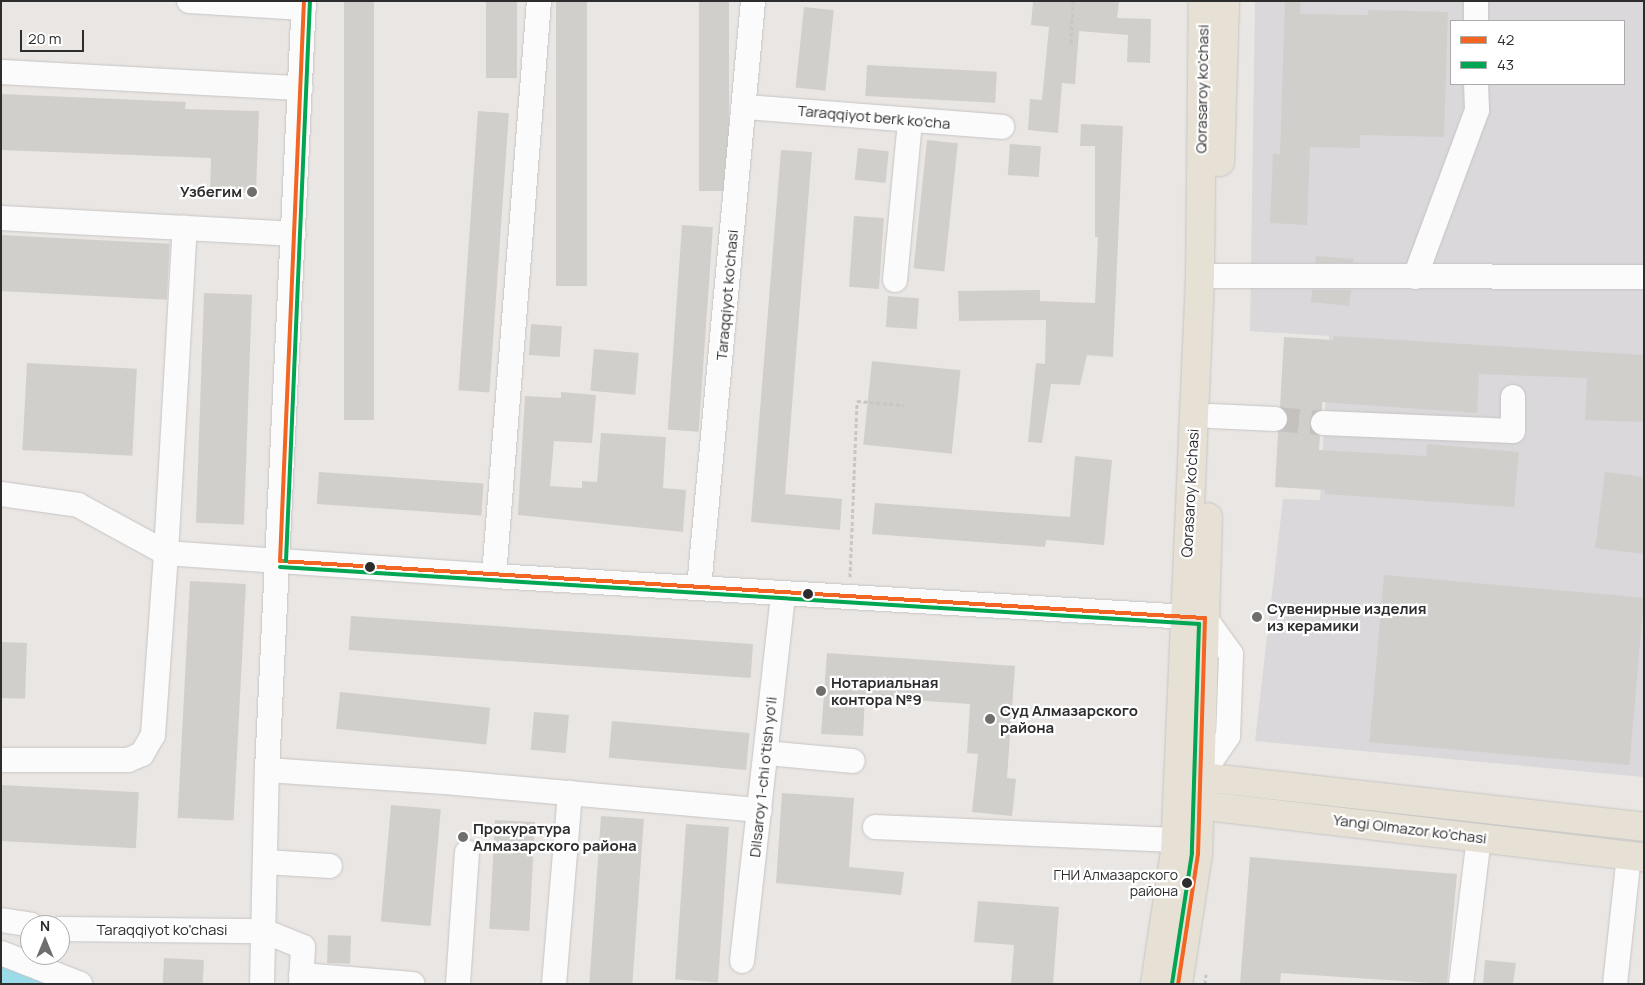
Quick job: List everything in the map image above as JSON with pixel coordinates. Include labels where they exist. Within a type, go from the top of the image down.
[{"type":"main road","name":"Qorasaroy ko'chasi","points":[[1195,617],[1211,416],[1203,1]]},
{"type":"main road","name":"Qorasaroy ko'chasi","points":[[1178,984],[1198,854],[1188,804],[1208,276],[1225,1]]},
{"type":"main road","name":"Yangi Olmazor ko'chasi","points":[[1189,776],[1644,827]]},
{"type":"main road","name":"Qorasaroy ko'chasi","points":[[1155,984],[1175,840],[1188,804]]},
{"type":"main road","name":"Yangi Olmazor ko'chasi","points":[[1188,804],[1636,856]]},
{"type":"street","points":[[189,1],[304,5],[280,561],[267,770],[262,984]]},
{"type":"street","points":[[494,576],[539,1]]},
{"type":"street","name":"Taraqqiyot ko'chasi","points":[[699,588],[745,107],[753,1]]},
{"type":"street","points":[[1476,1],[1476,20]]},
{"type":"street","points":[[1,72],[301,88]]},
{"type":"street","points":[[1415,277],[1477,110],[1476,85]]},
{"type":"street","name":"Taraqqiyot berk ko'cha","points":[[745,107],[1002,127]]},
{"type":"street","points":[[895,280],[910,120]]},
{"type":"street","points":[[1,218],[294,234]]},
{"type":"street","points":[[1,760],[128,760],[142,754],[153,735],[166,553],[185,228]]},
{"type":"street","points":[[1208,276],[1644,277]]},
{"type":"street","points":[[1324,422],[1513,431],[1513,397]]},
{"type":"street","points":[[1211,416],[1275,419]]},
{"type":"street","points":[[1,494],[78,505],[166,553],[494,576],[1195,617]]},
{"type":"street","name":"Dilsaroy 1-chi o'tish yo'li","points":[[742,961],[783,593]]},
{"type":"street","points":[[766,754],[854,761]]},
{"type":"street","points":[[267,770],[570,793],[760,810]]},
{"type":"street","points":[[554,984],[570,793]]},
{"type":"street","points":[[875,827],[1175,840]]},
{"type":"street","points":[[1461,984],[1479,837]]},
{"type":"street","points":[[458,984],[467,852]]},
{"type":"street","points":[[1615,984],[1636,856]]},
{"type":"street","points":[[266,862],[330,866]]},
{"type":"street","points":[[1,920],[20,923]]},
{"type":"street","name":"Taraqqiyot ko'chasi","points":[[70,929],[264,931]]},
{"type":"street","points":[[264,931],[303,947],[301,979],[413,984]]},
{"type":"street","points":[[1,953],[80,984]]},
{"type":"path","points":[[1071,43],[1073,1]]},
{"type":"path","points":[[850,597],[857,401],[904,405]]},
{"type":"shaded area","points":[[1255,1],[1644,1],[1644,777],[1255,741],[1283,499],[1320,500],[1329,336],[1250,331]]},
{"type":"water","points":[[1,960],[66,984],[1,984]]},
{"type":"building","points":[[344,1],[374,1],[374,420],[344,420]]},
{"type":"building","points":[[486,1],[517,1],[517,78],[486,78]]},
{"type":"building","points":[[556,1],[587,1],[587,286],[556,286]]},
{"type":"building","points":[[699,1],[729,1],[729,191],[699,191]]},
{"type":"building","points":[[1033,1],[1119,2],[1117,18],[1151,19],[1150,63],[1127,62],[1128,35],[1079,31],[1075,84],[1062,83],[1058,133],[1028,130],[1030,99],[1042,100],[1049,27],[1031,25]]},
{"type":"building","points":[[1285,1],[1301,1],[1300,14],[1368,15],[1368,10],[1448,12],[1444,137],[1360,135],[1360,148],[1310,147],[1307,225],[1270,223],[1273,154],[1280,154]]},
{"type":"building","points":[[804,7],[834,10],[825,91],[796,88]]},
{"type":"building","points":[[867,65],[997,72],[995,103],[865,96]]},
{"type":"building","points":[[1,94],[186,102],[185,109],[259,111],[256,193],[210,192],[211,158],[1,150]]},
{"type":"building","points":[[478,111],[509,113],[489,392],[458,390]]},
{"type":"building","points":[[1081,124],[1123,126],[1113,357],[1087,355],[1080,385],[1051,384],[1042,443],[1028,442],[1036,363],[1045,364],[1046,320],[959,321],[958,291],[1040,290],[1040,301],[1095,303],[1098,237],[1095,237],[1095,146],[1080,146]]},
{"type":"building","points":[[927,140],[958,143],[944,272],[914,268]]},
{"type":"building","points":[[1010,144],[1041,146],[1039,177],[1008,175]]},
{"type":"building","points":[[858,148],[889,151],[885,183],[855,180]]},
{"type":"building","points":[[781,150],[812,152],[785,494],[842,499],[840,530],[751,522]]},
{"type":"building","points":[[854,216],[884,218],[879,289],[849,287]]},
{"type":"building","points":[[682,225],[713,227],[699,432],[668,430]]},
{"type":"building","points":[[1,235],[170,244],[167,300],[1,291]]},
{"type":"building","points":[[1316,256],[1354,259],[1353,263],[1315,263]]},
{"type":"building","points":[[1312,290],[1351,290],[1349,306],[1311,302]]},
{"type":"building","points":[[204,293],[252,295],[244,525],[196,523]]},
{"type":"building","points":[[888,296],[919,298],[917,329],[886,327]]},
{"type":"building","points":[[531,324],[562,326],[560,357],[529,355]]},
{"type":"building","points":[[1334,336],[1644,355],[1644,422],[1585,420],[1587,378],[1479,374],[1477,413],[1322,402],[1322,410],[1311,416],[1311,429],[1320,436],[1319,450],[1426,456],[1427,444],[1519,452],[1514,507],[1325,494],[1325,490],[1275,487],[1278,432],[1286,427],[1289,420],[1287,412],[1280,407],[1284,337],[1333,340]]},
{"type":"building","points":[[594,349],[639,353],[635,395],[590,391]]},
{"type":"building","points":[[872,361],[961,370],[952,454],[863,445]]},
{"type":"building","points":[[27,363],[137,369],[132,456],[22,450]]},
{"type":"building","points":[[561,392],[596,395],[592,443],[554,441],[550,486],[582,488],[582,481],[597,482],[601,433],[666,437],[663,488],[686,490],[683,532],[518,515],[525,396],[561,398]]},
{"type":"building","points":[[1075,456],[1112,460],[1104,545],[1046,540],[1045,547],[872,534],[875,503],[1070,517]]},
{"type":"building","points":[[319,472],[484,484],[481,515],[317,504]]},
{"type":"building","points":[[1605,472],[1644,477],[1644,554],[1595,548]]},
{"type":"building","points":[[1384,575],[1644,598],[1629,765],[1369,742]]},
{"type":"building","points":[[190,581],[246,584],[234,821],[178,818]]},
{"type":"building","points":[[351,616],[753,644],[751,678],[349,650]]},
{"type":"building","points":[[1,642],[27,643],[25,699],[1,698]]},
{"type":"building","name":"Суд Алмазарского района","points":[[827,653],[1015,666],[1007,778],[1016,779],[1012,816],[972,812],[978,754],[967,753],[970,704],[865,697],[863,736],[821,734]]},
{"type":"building","points":[[340,692],[490,708],[486,745],[336,729]]},
{"type":"building","points":[[534,712],[569,715],[566,753],[531,750]]},
{"type":"building","points":[[612,721],[749,733],[746,770],[609,758]]},
{"type":"building","points":[[1,785],[139,792],[136,848],[1,841]]},
{"type":"building","points":[[782,793],[854,798],[849,867],[904,872],[901,895],[776,883]]},
{"type":"building","points":[[391,805],[441,809],[431,926],[381,922]]},
{"type":"building","points":[[601,816],[644,819],[632,984],[589,984]]},
{"type":"building","points":[[495,820],[535,822],[529,931],[489,929]]},
{"type":"building","points":[[686,824],[729,827],[718,983],[675,980]]},
{"type":"building","points":[[1250,857],[1457,874],[1447,984],[1281,973],[1280,984],[1240,984]]},
{"type":"building","points":[[978,901],[1059,907],[1053,984],[1011,984],[1014,945],[974,942]]},
{"type":"building","points":[[328,935],[351,936],[350,964],[327,963]]},
{"type":"building","points":[[164,958],[204,960],[203,984],[163,984]]},
{"type":"building","points":[[1485,960],[1516,963],[1513,984],[1483,984]]},
{"type":"tunnel","points":[[1275,419],[1323,423]]},
{"type":"transit line","name":"42","points":[[280,561],[304,1]]},
{"type":"transit line","name":"43","points":[[286,561],[310,1]]},
{"type":"transit line","name":"42","points":[[280,561],[1205,618],[1198,854],[1178,984]]},
{"type":"transit line","name":"43","points":[[280,567],[1199,624],[1192,853],[1172,983]]},
{"type":"place","name":"Узбегим","points":[[252,192]]},
{"type":"place","name":"Сувенирные изделия из керамики","points":[[1257,617]]},
{"type":"place","name":"Нотариальная контора №9","points":[[821,691]]},
{"type":"place","name":"Суд Алмазарского района","points":[[990,719]]},
{"type":"place","name":"Прокуратура Алмазарского района","points":[[463,837]]},
{"type":"place","name":"ГНИ Алмазарского района","points":[[1187,883]]}]
